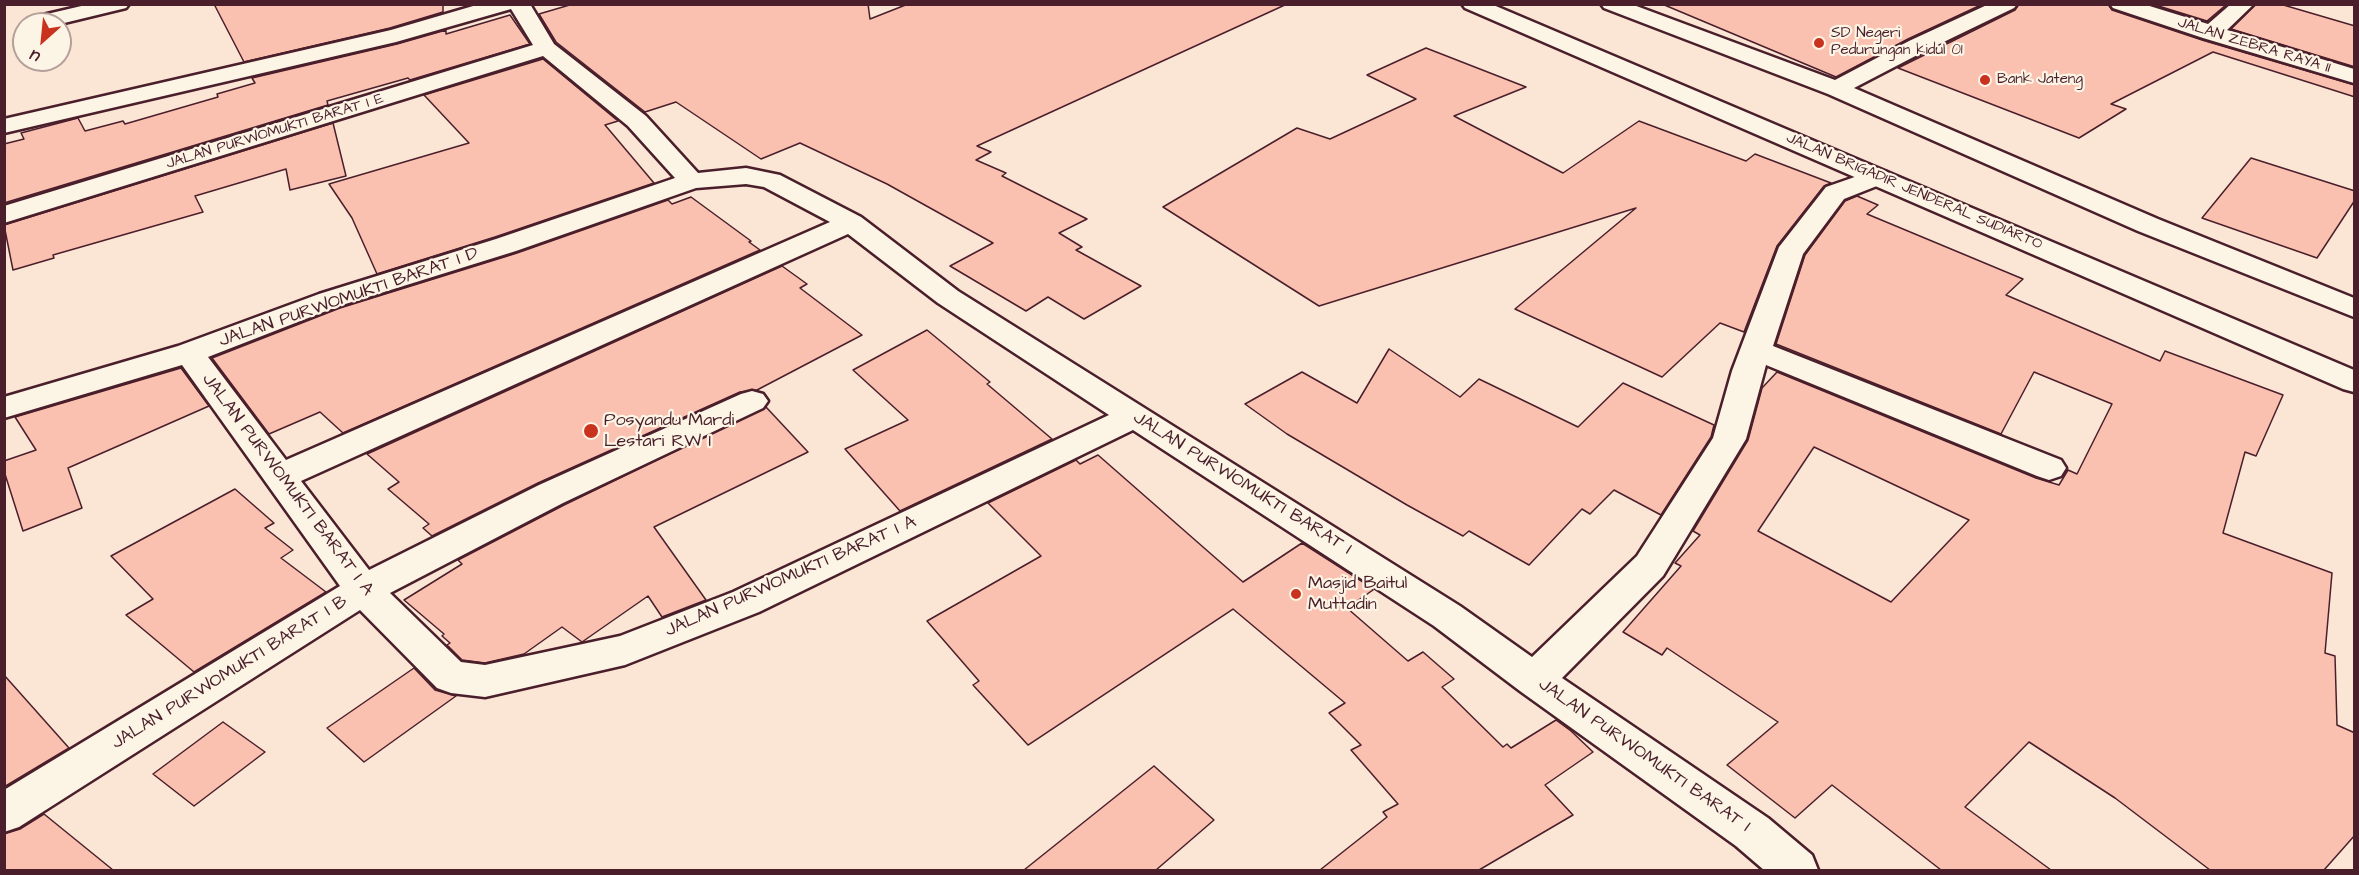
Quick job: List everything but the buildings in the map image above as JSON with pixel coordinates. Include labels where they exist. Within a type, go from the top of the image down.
[{"type":"street","points":[[72,15],[118,4]]},
{"type":"street","points":[[4,126],[396,35],[505,4]]},
{"type":"street","points":[[519,4],[546,48],[637,120],[692,181]]},
{"type":"street","name":"JALAN BRIGADIR JENDERAL SUDIARTO","points":[[1472,4],[1612,57],[2355,359]]},
{"type":"street","name":"JALAN BRIGADIR JENDERAL SUDIARTO","points":[[1501,4],[1612,57],[1878,177],[2355,382]]},
{"type":"street","points":[[1611,4],[1836,89],[2148,225],[2355,308]]},
{"type":"street","points":[[1836,89],[1932,39],[2007,4]]},
{"type":"street","name":"JALAN ZEBRA RAYA II","points":[[2120,4],[2355,76]]},
{"type":"street","points":[[2211,33],[2244,4]]},
{"type":"street","name":"JALAN PURWOMUKTI BARAT I E","points":[[4,215],[546,48]]},
{"type":"street","name":"JALAN PURWOMUKTI BARAT I","points":[[692,181],[746,176],[771,180],[851,223],[948,297],[1447,615],[1534,680],[1752,832],[1796,870]]},
{"type":"street","points":[[1534,680],[1650,566],[1729,439],[1789,253],[1835,193],[1878,177]]},
{"type":"street","name":"JALAN PURWOMUKTI BARAT I D","points":[[4,408],[189,353],[329,300],[506,245],[692,181]]},
{"type":"street","points":[[281,476],[851,223]]},
{"type":"street","points":[[1756,350],[2049,468]]},
{"type":"street","name":"JALAN PURWOMUKTI BARAT I A","points":[[189,353],[363,590],[451,677],[485,681],[625,650],[746,602],[1136,416]]},
{"type":"street","name":"JALAN PURWOMUKTI BARAT I B","points":[[4,813],[363,590],[551,494],[752,401]]},
{"type":"place","name":"SD Negeri Pedurungan kidul 01","points":[[1819,43]]},
{"type":"place","name":"Bank Jateng","points":[[1985,80]]},
{"type":"place","name":"Posyandu Mardi Lestari RW I","points":[[591,431]]},
{"type":"place","name":"Masjid Baitul Muttadin","points":[[1296,594]]}]
